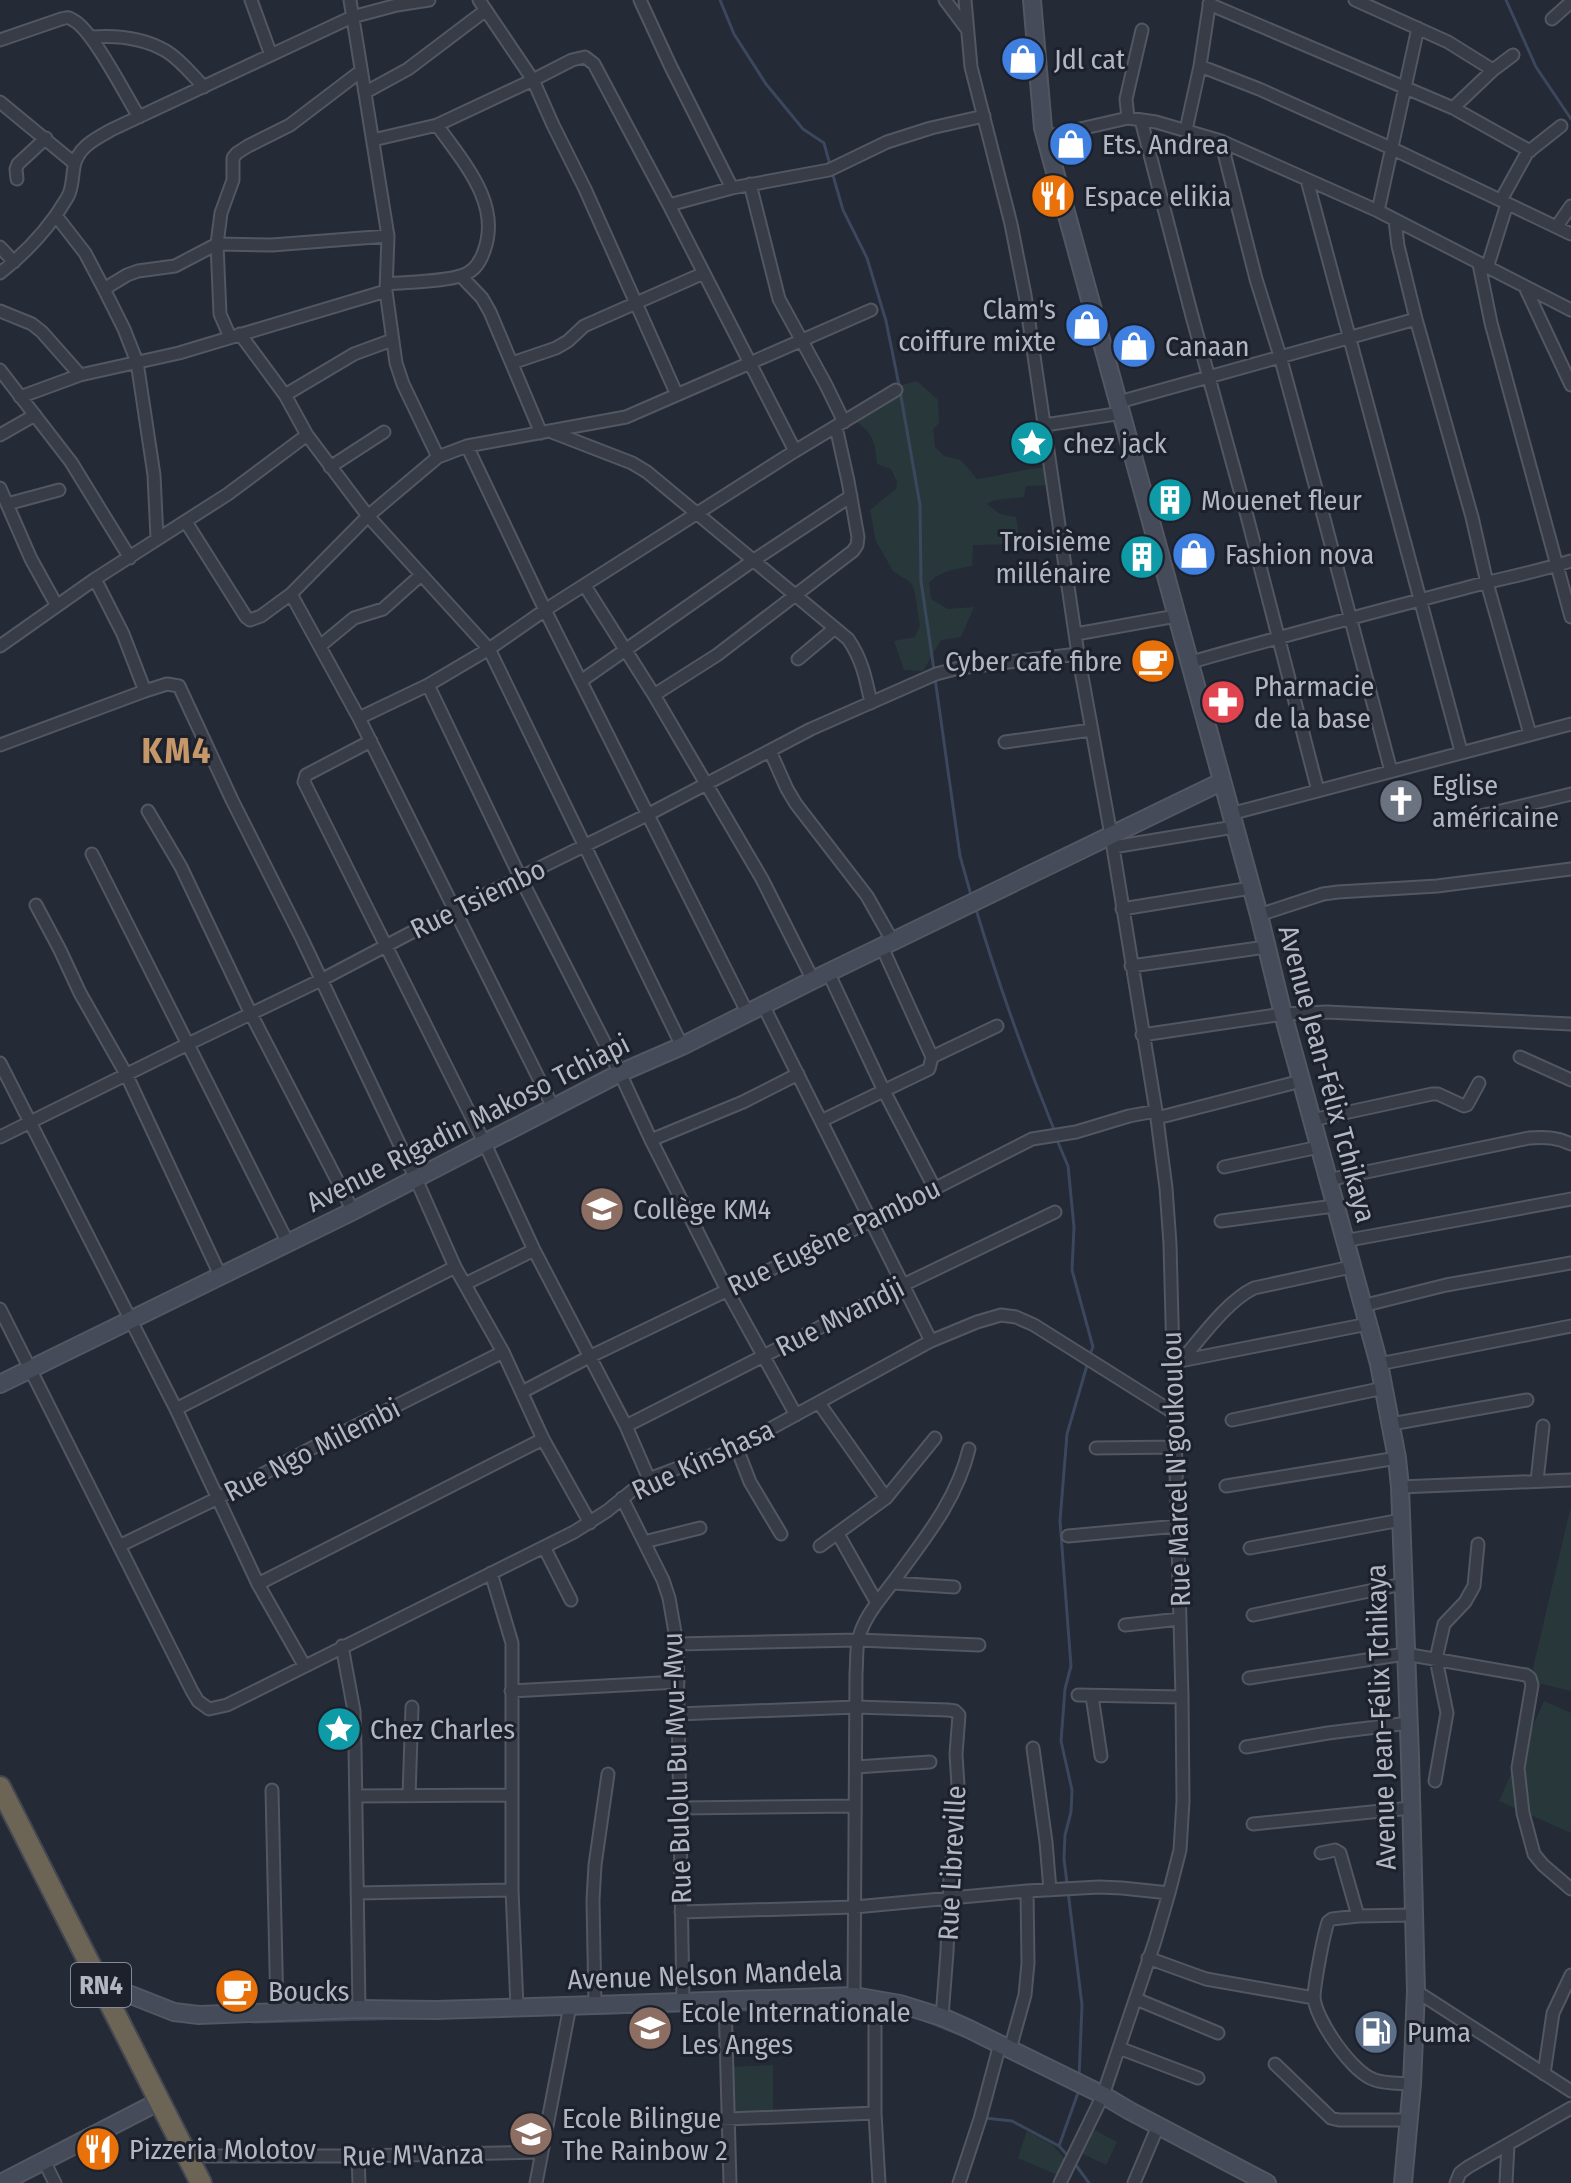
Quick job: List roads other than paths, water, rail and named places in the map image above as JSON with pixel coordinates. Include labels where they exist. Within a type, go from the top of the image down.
[{"type":"highway","name":"RN4","points":[[0,1787],[107,1997],[188,2183]]},
{"type":"highway","name":"RN4","points":[[0,1815],[154,2104],[188,2156],[201,2183]]},
{"type":"street","points":[[251,0],[271,55]]},
{"type":"street","points":[[350,0],[388,236],[386,288],[392,340],[403,384],[438,457]]},
{"type":"street","points":[[0,273],[57,217],[68,198],[74,163],[82,149],[94,139],[352,17],[429,0]]},
{"type":"street","points":[[640,0],[732,188]]},
{"type":"street","points":[[945,0],[966,29]]},
{"type":"street","name":"Rue Marcel N'goukoulou","points":[[965,0],[971,67],[1019,262],[1078,654],[1156,1114],[1166,1188],[1177,1362],[1174,1413],[1182,1697],[1180,1850],[1136,1999],[1103,2095],[1060,2183]]},
{"type":"street","name":"Avenue Jean-Félix Tchikaya","points":[[1032,0],[1041,121],[1045,137],[1121,407],[1379,1364],[1397,1458],[1409,1723],[1416,1991],[1403,2183]]},
{"type":"street","points":[[1355,0],[1418,28],[1493,70]]},
{"type":"street","points":[[1186,130],[1210,2],[1453,108],[1530,151]]},
{"type":"street","points":[[1552,19],[1571,2]]},
{"type":"street","points":[[366,92],[408,69],[482,5],[533,80],[677,395]]},
{"type":"street","points":[[0,40],[67,18],[76,21],[91,37],[139,117]]},
{"type":"street","points":[[1378,211],[1418,28]]},
{"type":"street","points":[[1142,30],[1126,99],[1135,119],[1210,376],[1318,791]]},
{"type":"street","points":[[91,37],[111,35],[167,52],[204,87]]},
{"type":"street","points":[[1453,108],[1513,55]]},
{"type":"street","points":[[373,140],[437,125],[578,57],[591,60],[795,451]]},
{"type":"street","points":[[1200,66],[1393,149],[1571,234]]},
{"type":"street","points":[[361,71],[290,125],[233,158],[233,180],[221,213],[217,244],[220,314],[285,395],[307,435],[368,516],[489,649],[682,1046]]},
{"type":"street","points":[[0,102],[74,163]]},
{"type":"street","points":[[669,205],[750,184],[829,170],[898,139],[984,116]]},
{"type":"street","points":[[1045,137],[1135,119],[1221,141],[1378,211],[1571,310]]},
{"type":"street","points":[[20,397],[80,375],[179,353],[386,288],[461,276],[475,268],[489,239],[485,203],[476,179],[437,125]]},
{"type":"street","points":[[1561,126],[1530,151],[1504,202],[1483,266],[1491,323],[1571,617]]},
{"type":"street","points":[[17,179],[18,164],[46,138]]},
{"type":"street","points":[[1221,141],[1391,771]]},
{"type":"street","points":[[1307,180],[1461,751]]},
{"type":"street","points":[[654,695],[717,655],[857,545],[840,425],[802,341],[779,299],[750,184]]},
{"type":"street","points":[[1557,226],[1571,206]]},
{"type":"street","points":[[57,217],[85,253],[124,329],[137,362],[154,475],[157,538]]},
{"type":"street","points":[[1395,220],[1398,246],[1416,319],[1530,734]]},
{"type":"street","points":[[104,289],[138,271],[175,266],[217,244],[272,245],[388,236]]},
{"type":"street","points":[[0,247],[14,262]]},
{"type":"street","points":[[512,363],[556,348],[584,326],[704,273]]},
{"type":"street","points":[[461,276],[482,298],[546,433],[632,463],[698,513],[848,639],[864,668],[871,703]]},
{"type":"street","points":[[1524,287],[1571,385]]},
{"type":"street","points":[[186,522],[248,619],[253,619],[291,594],[368,516],[438,457],[467,446],[626,417],[871,310]]},
{"type":"street","points":[[0,311],[32,324],[42,332],[80,375]]},
{"type":"street","points":[[1045,425],[1121,407],[1210,376],[1416,319]]},
{"type":"street","points":[[285,395],[354,354],[392,340]]},
{"type":"street","points":[[0,370],[71,462],[130,558]]},
{"type":"street","points":[[359,718],[428,685],[489,649],[545,610],[896,390]]},
{"type":"street","points":[[0,435],[35,415]]},
{"type":"street","points":[[330,467],[384,432]]},
{"type":"street","points":[[0,646],[95,579],[228,494],[307,435]]},
{"type":"street","points":[[467,446],[545,610],[747,1012]]},
{"type":"street","points":[[0,488],[6,509],[57,606]]},
{"type":"street","points":[[6,509],[59,490]]},
{"type":"street","points":[[581,681],[851,496]]},
{"type":"street","points":[[1188,663],[1571,561]]},
{"type":"street","points":[[320,646],[354,618],[383,609],[421,575]]},
{"type":"street","points":[[95,579],[123,634],[145,691]]},
{"type":"street","points":[[585,586],[707,783],[762,879],[813,980]]},
{"type":"street","points":[[291,594],[371,741],[554,1109]]},
{"type":"street","points":[[1076,634],[1176,616]]},
{"type":"street","points":[[798,659],[835,628]]},
{"type":"street","name":"Rue Tsiembo","points":[[0,1137],[321,980],[811,729],[936,674],[959,668],[1078,654]]},
{"type":"street","points":[[0,745],[145,691],[174,684],[183,691],[455,1267],[503,1352],[543,1439],[590,1523]]},
{"type":"street","points":[[428,685],[651,1140],[727,1290],[796,1415]]},
{"type":"street","points":[[1112,841],[1232,821],[1318,791],[1571,724]]},
{"type":"street","points":[[1005,742],[1091,730]]},
{"type":"street","points":[[371,741],[306,775],[304,782],[485,1144],[534,1250],[626,1426],[649,1479]]},
{"type":"street","points":[[770,751],[796,804],[867,896],[932,1057],[929,1069],[821,1121]]},
{"type":"street","name":"Avenue Rigadin Makoso Tchiapi","points":[[0,1384],[353,1211],[620,1073],[682,1046],[967,905],[1112,841],[1221,782]]},
{"type":"street","points":[[1476,817],[1570,797]]},
{"type":"street","points":[[148,811],[181,867],[251,1014],[353,1211]]},
{"type":"street","points":[[92,854],[288,1243]]},
{"type":"street","points":[[1259,915],[1323,894],[1437,886],[1571,869]]},
{"type":"street","points":[[1122,909],[1251,888]]},
{"type":"street","points":[[36,905],[80,993],[126,1074],[221,1277]]},
{"type":"street","points":[[1131,966],[1266,947]]},
{"type":"street","points":[[828,972],[934,1187]]},
{"type":"street","points":[[763,1005],[931,1341]]},
{"type":"street","points":[[1142,1035],[1283,1014],[1327,1012],[1571,1024]]},
{"type":"street","points":[[932,1057],[997,1026]]},
{"type":"street","points":[[1520,1057],[1571,1080]]},
{"type":"street","points":[[0,1063],[176,1409],[258,1584],[304,1665]]},
{"type":"street","points":[[651,1140],[766,1091],[798,1074]]},
{"type":"street","name":"Rue Eugène Pambou","points":[[522,1392],[1041,1136],[1076,1132],[1129,1116],[1156,1114],[1301,1081]]},
{"type":"street","points":[[1312,1120],[1432,1094],[1442,1095],[1464,1106],[1479,1083]]},
{"type":"street","points":[[1328,1180],[1529,1138],[1561,1139],[1571,1144]]},
{"type":"street","points":[[1224,1167],[1319,1147]]},
{"type":"street","points":[[1344,1241],[1571,1199]]},
{"type":"street","points":[[1221,1221],[1334,1206]]},
{"type":"street","name":"Rue Mvandji","points":[[626,1426],[903,1285],[1055,1212]]},
{"type":"street","points":[[465,1284],[534,1250]]},
{"type":"street","points":[[1362,1306],[1446,1285],[1571,1263]]},
{"type":"street","points":[[176,1409],[455,1267]]},
{"type":"street","points":[[1177,1362],[1245,1292],[1351,1267]]},
{"type":"street","points":[[0,1309],[119,1546]]},
{"type":"street","name":"Rue Kinshasa","points":[[119,1546],[192,1691],[204,1707],[214,1709],[590,1523],[649,1479],[736,1446],[931,1341],[990,1317],[1016,1317],[1034,1325],[1174,1413]]},
{"type":"street","points":[[1177,1362],[1368,1324]]},
{"type":"street","points":[[1379,1364],[1571,1326]]},
{"type":"street","name":"Rue Ngo Milembi","points":[[119,1546],[503,1352]]},
{"type":"street","points":[[1232,1420],[1384,1388]]},
{"type":"street","points":[[1391,1424],[1527,1400]]},
{"type":"street","points":[[819,1403],[886,1498]]},
{"type":"street","points":[[1537,1481],[1543,1426]]},
{"type":"street","points":[[820,1546],[886,1498],[935,1438]]},
{"type":"street","points":[[258,1584],[543,1439]]},
{"type":"street","points":[[736,1446],[755,1493],[781,1534]]},
{"type":"street","points":[[1096,1448],[1175,1447]]},
{"type":"street","points":[[854,1996],[858,1640],[877,1603],[934,1526],[955,1491],[969,1449]]},
{"type":"street","points":[[1226,1486],[1397,1458]]},
{"type":"street","points":[[1400,1487],[1571,1480]]},
{"type":"street","name":"Rue Bulolu Bu Mvu-Mvu","points":[[622,1498],[655,1562],[669,1598],[677,1644],[683,2001]]},
{"type":"street","points":[[1250,1548],[1401,1520]]},
{"type":"street","points":[[1068,1536],[1178,1526]]},
{"type":"street","points":[[644,1542],[700,1528]]},
{"type":"street","points":[[838,1534],[877,1603]]},
{"type":"street","points":[[1435,1781],[1447,1713],[1436,1659],[1444,1624],[1465,1602],[1474,1586],[1478,1544]]},
{"type":"street","points":[[544,1547],[571,1600]]},
{"type":"street","points":[[491,1573],[511,1633],[512,1890],[517,2007]]},
{"type":"street","points":[[893,1583],[954,1587]]},
{"type":"street","points":[[1253,1615],[1403,1584]]},
{"type":"street","points":[[1125,1625],[1180,1619]]},
{"type":"street","points":[[677,1644],[858,1640],[979,1645]]},
{"type":"street","points":[[342,1646],[354,1711],[359,2009]]},
{"type":"street","points":[[1249,1678],[1405,1654],[1526,1675],[1532,1685],[1518,1768],[1523,1813],[1534,1854],[1571,1889]]},
{"type":"street","points":[[511,1691],[678,1682]]},
{"type":"street","points":[[1078,1695],[1182,1697]]},
{"type":"street","points":[[1092,1696],[1101,1756]]},
{"type":"street","points":[[409,1796],[412,1707]]},
{"type":"street","points":[[678,1714],[856,1707]]},
{"type":"street","name":"Rue Libreville","points":[[856,1707],[955,1711],[959,1715],[956,1754],[959,1801],[942,2017]]},
{"type":"street","points":[[1246,1747],[1409,1723]]},
{"type":"street","points":[[1033,1748],[1050,1890]]},
{"type":"street","points":[[856,1767],[930,1762]]},
{"type":"street","points":[[595,2005],[593,1900],[608,1774]]},
{"type":"street","points":[[272,1790],[277,2012]]},
{"type":"street","points":[[356,1796],[512,1795]]},
{"type":"street","points":[[681,1808],[855,1806]]},
{"type":"street","points":[[1253,1824],[1411,1808]]},
{"type":"street","points":[[1321,1853],[1335,1850],[1340,1853],[1358,1916]]},
{"type":"street","points":[[681,1912],[855,1907],[1050,1890],[1122,1888],[1169,1893]]},
{"type":"street","points":[[357,1893],[512,1890]]},
{"type":"street","points":[[959,2183],[1025,1995],[1027,1891]]},
{"type":"street","points":[[1412,2084],[1376,2081],[1353,2064],[1336,2044],[1317,2011],[1314,1998],[1328,1922],[1358,1916],[1414,1915]]},
{"type":"street","points":[[1148,1958],[1206,1979],[1314,1998]]},
{"type":"street","points":[[1544,2074],[1553,2013],[1571,1975]]},
{"type":"street","points":[[1416,1991],[1571,2091]]},
{"type":"street","name":"Avenue Nelson Mandela","points":[[107,1997],[131,1995],[174,2012],[199,2015],[854,1996],[875,1999],[942,2017],[1005,2046],[1267,2183]]},
{"type":"street","points":[[875,1999],[875,2113],[879,2183]]},
{"type":"street","points":[[1136,1999],[1218,2033]]},
{"type":"street","points":[[725,2000],[730,2183]]},
{"type":"street","points":[[536,2183],[570,2006]]},
{"type":"street","points":[[1119,2048],[1198,2078]]},
{"type":"street","points":[[1275,2064],[1331,2118],[1409,2120]]},
{"type":"street","points":[[0,2183],[154,2104]]},
{"type":"street","points":[[1456,2183],[1460,2173],[1468,2167],[1571,2108]]},
{"type":"street","points":[[680,2121],[875,2113]]},
{"type":"street","points":[[1134,2183],[1158,2126]]},
{"type":"street","points":[[1506,2183],[1508,2145]]},
{"type":"street","name":"Rue M'Vanza","points":[[188,2156],[542,2152]]},
{"type":"street","points":[[358,2156],[359,2183]]},
{"type":"street","points":[[44,2161],[55,2183]]},
{"type":"waterway","points":[[720,0],[734,34],[766,84],[803,129],[824,143],[830,165]]},
{"type":"waterway","points":[[1506,0],[1536,67],[1571,119]]},
{"type":"waterway","points":[[832,172],[843,210],[867,258],[886,321],[920,505],[921,581],[934,670]]},
{"type":"waterway","points":[[935,678],[960,856],[971,895]]},
{"type":"waterway","points":[[975,906],[1012,1020],[1055,1132]]},
{"type":"waterway","points":[[1057,1140],[1068,1166],[1074,1227],[1072,1270],[1093,1347],[1090,1354]]},
{"type":"waterway","points":[[1079,2078],[1082,2005],[1064,1859],[1072,1790],[1061,1741],[1065,1689],[1071,1666],[1060,1521],[1067,1434],[1088,1362]]},
{"type":"waterway","points":[[253,2022],[722,2010]]},
{"type":"waterway","points":[[730,2010],[870,2010]]},
{"type":"waterway","points":[[878,2010],[913,2017],[970,2038]]},
{"type":"waterway","points":[[976,2042],[994,2051]]},
{"type":"waterway","points":[[1059,2146],[1079,2090]]},
{"type":"waterway","points":[[985,2118],[1012,2121],[1059,2146],[1070,2158]]},
{"type":"waterway","points":[[1075,2164],[1089,2183]]},
{"type":"place","name":"Jdl cat","points":[[1023,59]]},
{"type":"place","name":"Ets. Andrea","points":[[1071,144]]},
{"type":"place","name":"Espace elikia","points":[[1053,196]]},
{"type":"place","name":"Clam's coiffure mixte","points":[[1087,325]]},
{"type":"place","name":"Canaan","points":[[1134,346]]},
{"type":"place","name":"chez jack","points":[[1032,443]]},
{"type":"place","name":"Mouenet fleur","points":[[1170,500]]},
{"type":"place","name":"Fashion nova","points":[[1194,554]]},
{"type":"place","name":"Troisième millénaire","points":[[1142,557]]},
{"type":"place","name":"Cyber cafe fibre","points":[[1153,661]]},
{"type":"place","name":"Pharmacie de la base","points":[[1223,702]]},
{"type":"place","name":"Eglise américaine","points":[[1401,801]]},
{"type":"place","name":"Collège KM4","points":[[602,1209]]},
{"type":"place","name":"Chez Charles","points":[[339,1729]]},
{"type":"place","name":"Boucks","points":[[237,1991]]},
{"type":"place","name":"Ecole Internationale Les Anges","points":[[650,2028]]},
{"type":"place","name":"Puma","points":[[1376,2032]]},
{"type":"place","name":"Ecole Bilingue The Rainbow 2","points":[[531,2134]]},
{"type":"place","name":"Pizzeria Molotov","points":[[98,2149]]},
{"type":"district","name":"KM4","points":[[177,751]]}]
